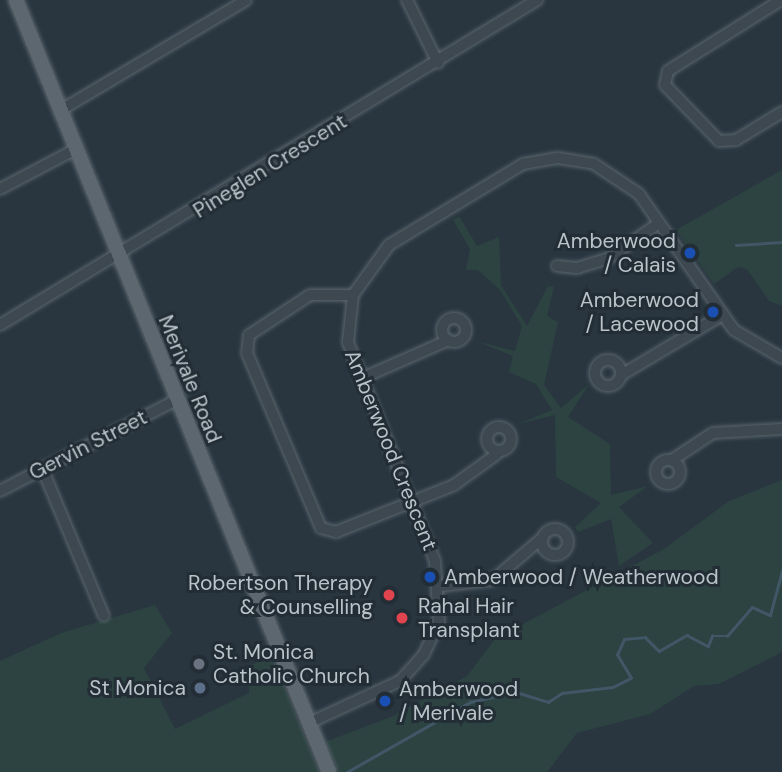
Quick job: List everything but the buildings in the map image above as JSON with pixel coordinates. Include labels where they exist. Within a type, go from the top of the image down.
[{"type":"main road","name":"Merivale Road","points":[[16,0],[329,772]]},
{"type":"street","points":[[61,110],[246,0]]},
{"type":"street","points":[[407,0],[438,63]]},
{"type":"street","name":"Pineglen Crescent","points":[[0,326],[119,259],[537,0]]},
{"type":"street","points":[[781,0],[668,71],[665,85],[719,141],[736,140],[782,112]]},
{"type":"street","points":[[0,189],[76,149]]},
{"type":"street","name":"Amberwood Crescent","points":[[309,723],[384,690],[412,668],[434,638],[441,586],[348,342],[353,295],[389,245],[510,170],[540,159],[576,160],[611,172],[639,194],[722,315],[748,342],[782,358]]},
{"type":"street","points":[[557,266],[577,268],[609,258],[659,223]]},
{"type":"street","points":[[353,295],[310,295],[249,335],[247,352],[321,528],[336,532],[411,502],[463,480],[497,454]]},
{"type":"street","points":[[624,374],[722,315]]},
{"type":"street","points":[[360,379],[449,340]]},
{"type":"street","name":"Gervin Street","points":[[0,491],[176,400]]},
{"type":"street","points":[[672,460],[713,433],[782,429]]},
{"type":"street","points":[[42,468],[104,616]]},
{"type":"street","points":[[441,586],[493,580],[540,540]]},
{"type":"green space","points":[[782,170],[782,306],[769,301],[747,269],[738,267],[714,284],[676,230]]},
{"type":"green space","points":[[459,216],[477,246],[499,237],[501,285],[527,326],[548,286],[554,287],[547,316],[558,322],[544,385],[561,408],[589,384],[568,417],[610,444],[611,495],[648,486],[619,507],[653,543],[619,566],[611,519],[578,532],[575,527],[601,503],[556,477],[555,415],[518,424],[552,410],[536,384],[509,372],[513,356],[476,341],[515,351],[522,326],[500,290],[478,270],[466,270],[470,249],[453,220]]},
{"type":"green space","points":[[782,480],[782,652],[719,684],[694,686],[650,714],[577,733],[547,772],[339,772],[325,742],[391,717],[467,676],[495,639],[664,549],[729,501]]},
{"type":"green space","points":[[155,605],[172,633],[144,668],[175,729],[249,693],[248,667],[271,654],[319,772],[0,772],[0,661],[61,633]]},
{"type":"waterway","points":[[736,245],[782,242]]},
{"type":"waterway","points":[[347,772],[470,702],[516,692],[548,702],[562,693],[613,687],[631,678],[617,655],[624,639],[645,637],[659,651],[687,635],[708,646],[712,636],[727,636],[752,607],[770,615],[782,571]]},
{"type":"place","name":"Amberwood / Calais","points":[[690,253]]},
{"type":"place","name":"Amberwood / Lacewood","points":[[713,312]]},
{"type":"place","name":"Amberwood / Weatherwood","points":[[430,577]]},
{"type":"place","name":"Robertson Therapy & Counselling","points":[[389,595]]},
{"type":"place","name":"Rahal Hair Transplant","points":[[402,618]]},
{"type":"place","name":"St. Monica Catholic Church","points":[[199,664]]},
{"type":"place","name":"St Monica","points":[[200,688]]},
{"type":"place","name":"Amberwood / Merivale","points":[[385,701]]}]
